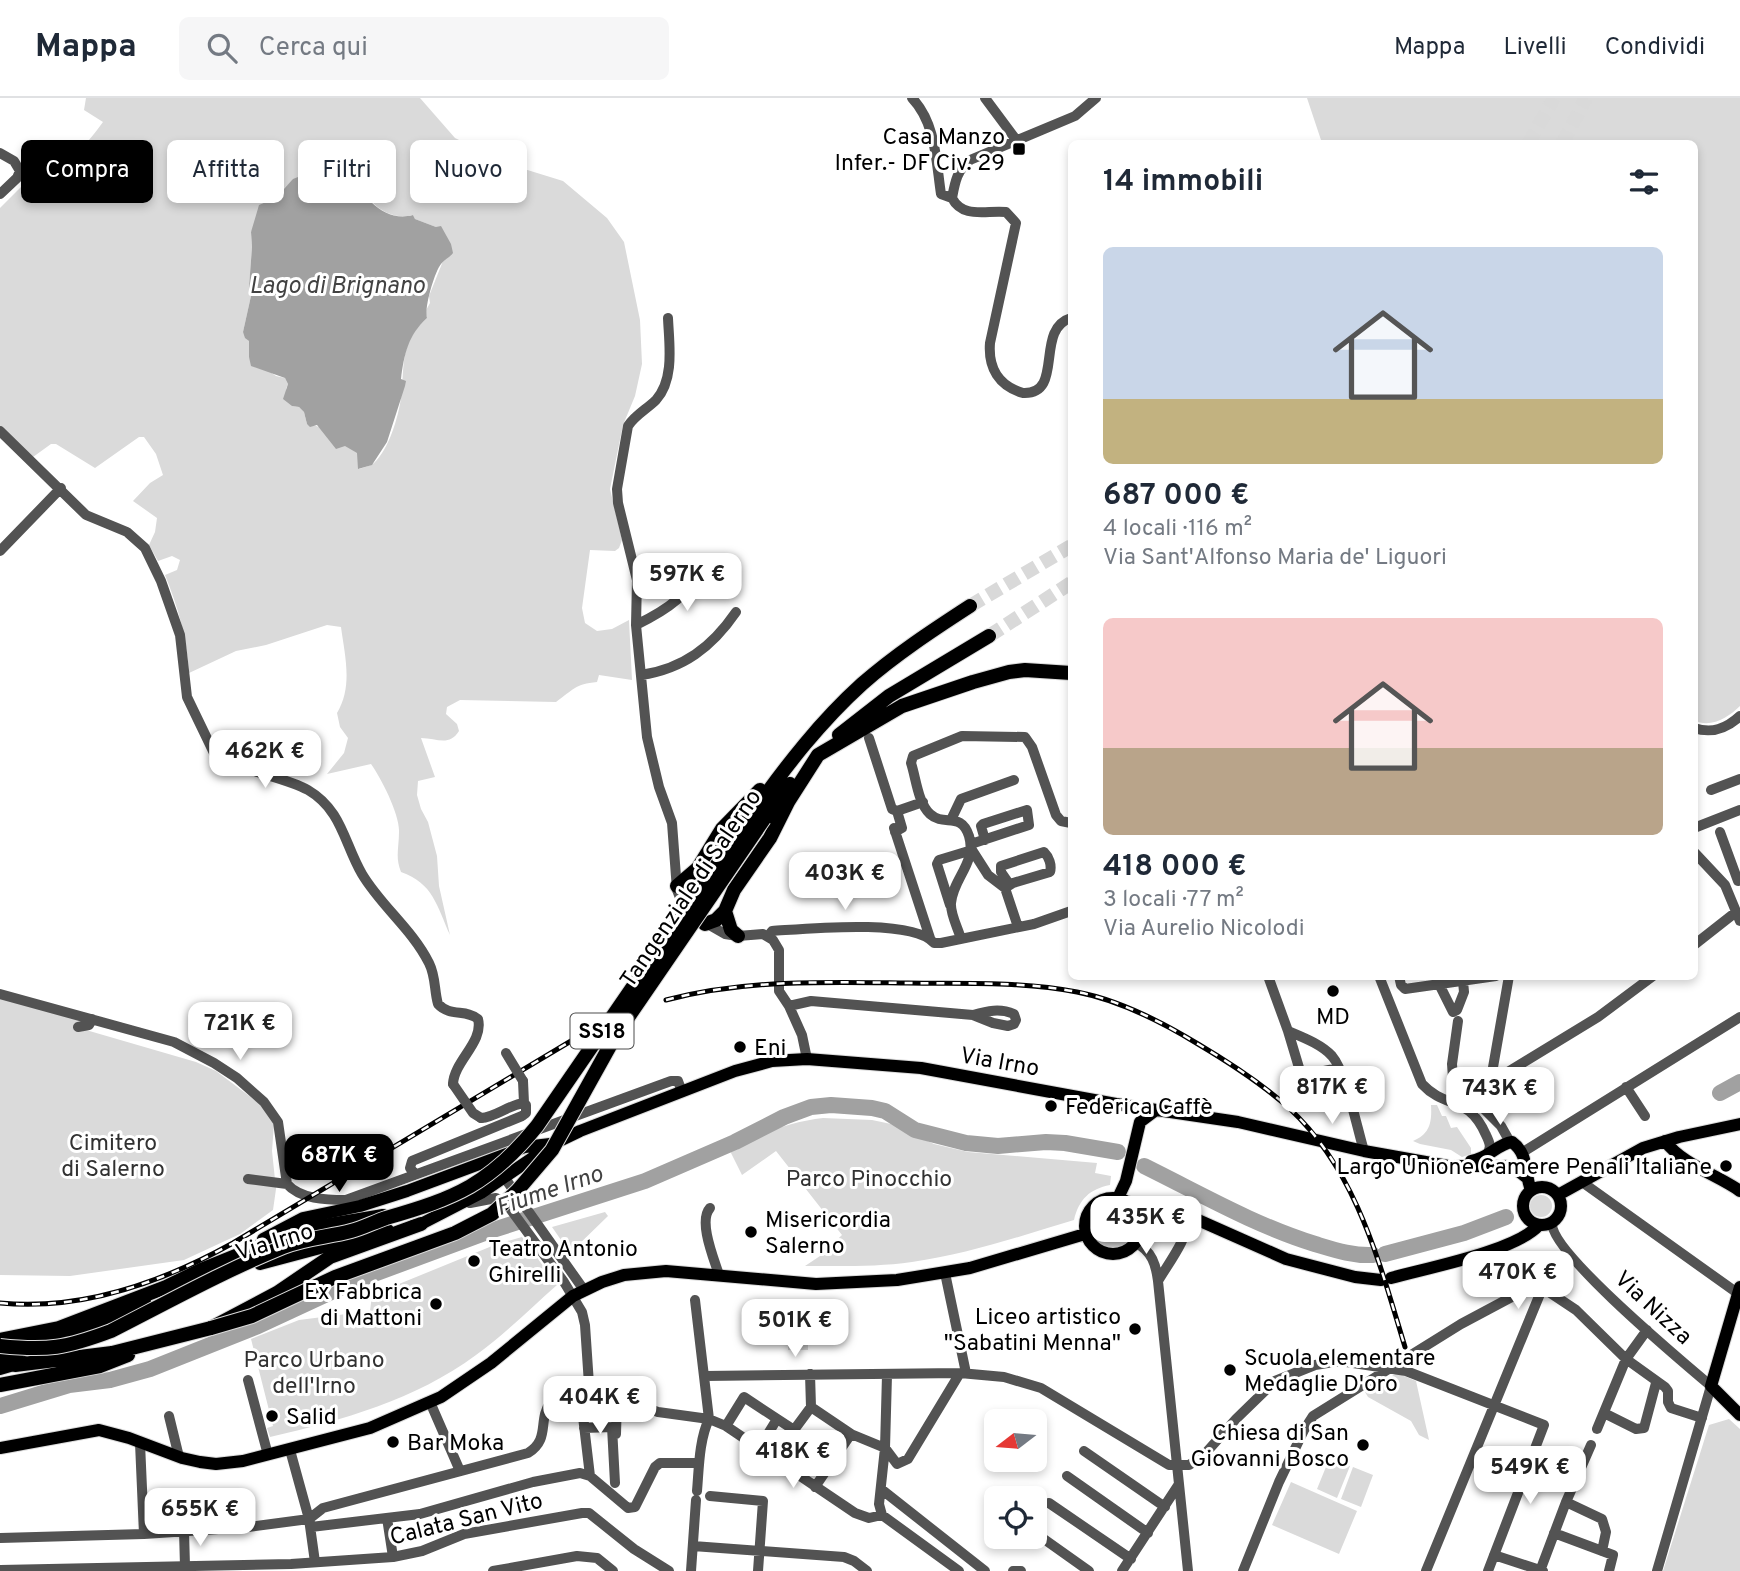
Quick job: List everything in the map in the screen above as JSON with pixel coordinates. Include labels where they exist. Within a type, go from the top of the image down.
[{"type":"highway","name":"Tangenziale di Salerno","points":[[211,1328],[252,1317],[346,1273],[455,1233],[492,1214],[522,1187],[552,1150],[616,1035],[799,750],[818,727],[861,685],[894,658],[971,606]]},
{"type":"highway","name":"Tangenziale di Salerno","points":[[414,1210],[465,1190],[498,1167],[520,1147],[759,815],[818,755],[888,696],[989,636]]},
{"type":"highway","points":[[705,924],[716,920],[725,911],[734,890],[770,838],[788,802],[818,755],[888,712],[930,695],[1009,672],[1039,669],[1068,673]]},
{"type":"highway","points":[[677,886],[694,873],[722,829],[756,795],[795,747],[818,727]]},
{"type":"highway","points":[[676,869],[694,873]]},
{"type":"highway","points":[[725,911],[731,930],[738,936]]},
{"type":"highway","points":[[0,1340],[59,1328],[166,1287],[292,1233],[414,1210]]},
{"type":"highway","name":"SS18","points":[[0,1346],[44,1349],[83,1342],[284,1247],[354,1230],[414,1210]]},
{"type":"highway","points":[[15,1365],[144,1346],[211,1328],[277,1293],[330,1258],[421,1224]]},
{"type":"highway","points":[[0,1385],[110,1363],[144,1346]]},
{"type":"main road","name":"Via Irno","points":[[0,1369],[104,1338],[245,1269],[274,1258],[421,1224],[481,1193],[554,1144],[735,1070],[772,1061],[807,1059],[921,1068],[1124,1105],[1238,1122],[1364,1151],[1448,1166],[1507,1166],[1526,1177]]},
{"type":"main road","points":[[1118,1198],[1126,1181],[1140,1122],[1134,1111],[1124,1105]]},
{"type":"main road","points":[[1140,1122],[1156,1110]]},
{"type":"main road","points":[[1558,1195],[1625,1157],[1665,1141],[1740,1124]]},
{"type":"main road","points":[[1665,1141],[1671,1150],[1740,1191]]},
{"type":"main road","name":"Via Irno","points":[[1448,1166],[1485,1158],[1510,1142]]},
{"type":"main road","points":[[1510,1142],[1524,1157],[1526,1177],[1531,1190]]},
{"type":"main road","name":"Via Irno","points":[[0,1358],[101,1321],[194,1279],[303,1218],[349,1209],[525,1147],[554,1144]]},
{"type":"main road","points":[[436,1180],[444,1182],[453,1191],[455,1200],[448,1210]]},
{"type":"main road","points":[[1140,1217],[1167,1212],[1190,1215],[1286,1259],[1355,1277],[1386,1279],[1492,1250],[1526,1235],[1557,1218],[1562,1207],[1558,1195],[1542,1187],[1531,1190],[1524,1199],[1524,1210],[1529,1220],[1546,1224]]},
{"type":"main road","points":[[1118,1198],[1134,1207],[1140,1217],[1141,1230],[1136,1243],[1123,1253],[1106,1254],[1093,1247],[1085,1234],[1089,1210],[1102,1200],[1118,1198]]},
{"type":"main road","points":[[0,1448],[88,1431],[110,1433],[179,1457],[230,1464],[370,1427],[430,1402],[491,1363],[579,1293],[624,1275],[644,1272],[719,1275],[816,1284],[897,1280],[945,1273],[1085,1234]]},
{"type":"main road","points":[[1711,1387],[1739,1292]]},
{"type":"main road","name":"Via Nizza","points":[[1711,1387],[1739,1413]]},
{"type":"street","points":[[912,98],[930,129],[941,194],[952,198],[959,208],[966,211],[1006,212],[1016,223],[990,343],[990,358],[997,377],[1023,393],[1039,388],[1047,374],[1055,330],[1060,323],[1068,319]]},
{"type":"street","points":[[985,98],[1017,141]]},
{"type":"street","points":[[952,198],[957,174],[962,166],[979,155],[1075,116],[1096,98]]},
{"type":"street","points":[[0,153],[14,161],[20,171],[17,178],[0,194]]},
{"type":"street","points":[[668,318],[669,362],[665,384],[657,399],[628,426],[617,489],[621,519],[637,580],[636,625],[650,750],[672,823],[677,886],[682,903],[705,924],[725,934],[763,934],[773,940],[779,950],[779,993],[789,1006],[802,1035],[807,1059]]},
{"type":"street","points":[[0,431],[86,514],[133,536],[150,557],[180,635],[187,697],[215,755],[305,789],[320,799],[343,829],[366,881],[426,958],[435,979],[440,1007],[447,1012],[471,1014],[478,1019],[479,1030],[455,1073],[453,1084],[473,1113],[487,1118],[524,1103]]},
{"type":"street","points":[[0,551],[61,488]]},
{"type":"street","points":[[636,625],[677,602],[708,564]]},
{"type":"street","points":[[641,676],[667,671],[695,654],[726,627],[736,612]]},
{"type":"street","points":[[1698,729],[1717,730],[1740,716]]},
{"type":"street","points":[[1007,887],[988,875],[960,822],[933,816],[923,802],[911,763],[913,756],[962,736],[1025,737],[1032,747],[1056,815],[1061,821],[1068,822]]},
{"type":"street","points":[[869,738],[890,804],[897,811],[902,828],[895,830],[930,938],[934,943],[1018,927],[1068,912]]},
{"type":"street","points":[[1711,790],[1740,779]]},
{"type":"street","points":[[951,820],[961,799],[1014,780]]},
{"type":"street","points":[[897,811],[923,802]]},
{"type":"street","points":[[961,939],[937,864],[939,860],[1029,825],[1027,810],[983,824],[981,827],[985,840]]},
{"type":"street","points":[[1698,826],[1739,811]]},
{"type":"street","points":[[1720,832],[1739,881],[1726,886]]},
{"type":"street","points":[[950,905],[971,847]]},
{"type":"street","points":[[1007,887],[1050,872],[1051,868],[1044,852],[1000,866],[1018,927]]},
{"type":"street","points":[[1698,856],[1726,886],[1738,917],[1698,942]]},
{"type":"street","points":[[768,936],[772,931],[852,927],[899,930],[930,938]]},
{"type":"street","points":[[1269,980],[1300,1071],[1304,1075],[1339,1068]]},
{"type":"street","points":[[1381,980],[1423,1084],[1435,1095],[1474,1106],[1501,1126],[1510,1142]]},
{"type":"street","points":[[1400,980],[1405,989],[1467,980]]},
{"type":"street","points":[[1474,1106],[1492,1073],[1508,980]]},
{"type":"street","points":[[1474,1106],[1498,1078],[1598,1017],[1649,980]]},
{"type":"street","points":[[1440,984],[1453,1012],[1462,1000],[1463,981]]},
{"type":"street","points":[[0,994],[174,1042],[194,1051],[237,1078],[264,1102],[278,1122],[287,1184],[291,1189],[316,1199],[345,1200],[671,1081],[678,1081],[682,1092]]},
{"type":"street","points":[[789,1006],[811,1001],[973,1015]]},
{"type":"street","points":[[1524,1157],[1626,1087],[1740,1017]]},
{"type":"street","points":[[78,1027],[89,1025],[92,1019]]},
{"type":"street","points":[[1458,1021],[1452,1064],[1453,1078],[1460,1080],[1484,1130],[1490,1146],[1485,1158]]},
{"type":"street","points":[[1288,1031],[1331,1054],[1339,1068],[1364,1151]]},
{"type":"street","points":[[415,1174],[410,1168],[412,1161],[522,1116],[527,1109],[524,1103],[523,1081],[508,1051]]},
{"type":"street","points":[[1626,1087],[1646,1116]]},
{"type":"street","points":[[478,1164],[495,1167],[505,1177],[575,1276],[584,1318],[584,1428],[590,1476]]},
{"type":"street","points":[[513,1190],[517,1167]]},
{"type":"street","points":[[248,1179],[287,1184]]},
{"type":"street","points":[[1582,1182],[1739,1292]]},
{"type":"street","points":[[448,1210],[493,1198],[502,1200],[510,1207],[564,1282],[579,1293]]},
{"type":"street","points":[[709,1208],[705,1214],[706,1228],[719,1275]]},
{"type":"street","points":[[1158,1281],[1182,1241],[1190,1215]]},
{"type":"street","name":"Via Nizza","points":[[1546,1224],[1573,1260],[1647,1331],[1711,1387]]},
{"type":"street","points":[[1136,1243],[1147,1250],[1153,1259],[1158,1281],[1188,1571]]},
{"type":"street","points":[[811,1407],[850,1434],[885,1448],[897,1464],[908,1459],[963,1373],[945,1273]]},
{"type":"street","points":[[1426,1571],[1542,1289]]},
{"type":"street","points":[[705,1376],[963,1373],[1004,1377],[1041,1388],[1169,1465],[1189,1465],[1203,1456],[1262,1392],[1286,1375],[1315,1365],[1340,1361],[1391,1368],[1405,1365],[1461,1324],[1521,1292],[1542,1289],[1576,1310],[1626,1359],[1668,1391],[1671,1408],[1702,1418]]},
{"type":"street","points":[[691,1571],[699,1463],[709,1419],[695,1300]]},
{"type":"street","points":[[1597,1429],[1626,1359],[1647,1331]]},
{"type":"street","points":[[1405,1365],[1544,1425],[1488,1571]]},
{"type":"street","points":[[1368,1381],[1375,1374],[1376,1367]]},
{"type":"street","points":[[1243,1571],[1279,1482],[1308,1422],[1322,1409],[1391,1368]]},
{"type":"street","points":[[726,1426],[744,1397],[794,1430],[811,1407],[810,1374]]},
{"type":"street","points":[[882,1516],[879,1504],[885,1448],[887,1375]]},
{"type":"street","points":[[248,1380],[268,1455]]},
{"type":"street","points":[[1604,1413],[1636,1429],[1644,1428],[1656,1383]]},
{"type":"street","points":[[1657,1571],[1711,1387]]},
{"type":"street","points":[[584,1428],[612,1426],[617,1479],[617,1399]]},
{"type":"street","points":[[310,1523],[323,1508],[528,1453],[544,1435],[545,1409],[551,1402],[617,1399],[658,1412],[709,1419],[726,1426],[862,1517],[882,1516],[959,1571]]},
{"type":"street","points":[[430,1402],[460,1471]]},
{"type":"street","points":[[169,1416],[179,1457]]},
{"type":"street","points":[[760,1447],[778,1419]]},
{"type":"street","points":[[815,1487],[850,1434]]},
{"type":"street","points":[[140,1443],[144,1534]]},
{"type":"street","points":[[1494,1555],[1541,1571],[1591,1445]]},
{"type":"street","points":[[290,1450],[310,1523],[315,1562]]},
{"type":"street","points":[[1084,1451],[1165,1507]]},
{"type":"street","points":[[0,1538],[144,1534],[387,1518],[419,1514],[533,1482],[580,1474],[590,1476],[628,1508],[635,1507],[655,1467],[660,1463],[699,1463]]},
{"type":"street","points":[[1067,1476],[1148,1532]]},
{"type":"street","points":[[1122,1571],[1180,1483]]},
{"type":"street","points":[[881,1489],[985,1571]]},
{"type":"street","points":[[710,1496],[763,1502],[758,1571]]},
{"type":"street","points":[[1049,1503],[1130,1559]]},
{"type":"street","points":[[1566,1503],[1602,1519],[1606,1532],[1602,1551]]},
{"type":"street","name":"Calata San Vito","points":[[0,1570],[315,1562],[393,1557],[422,1551],[464,1534],[589,1513],[634,1549],[669,1571]]},
{"type":"street","points":[[387,1518],[393,1557]]},
{"type":"street","points":[[184,1531],[185,1566]]},
{"type":"street","points":[[1554,1534],[1613,1555],[1609,1571]]},
{"type":"street","points":[[1047,1541],[1089,1571]]},
{"type":"street","points":[[693,1546],[844,1557],[867,1571]]},
{"type":"street","points":[[493,1571],[577,1556],[597,1558],[613,1571]]},
{"type":"street","points":[[1013,1571],[1021,1571]]},
{"type":"green space","points":[[86,98],[420,98],[459,140],[410,140],[410,203],[527,203],[527,170],[563,181],[607,218],[624,242],[640,320],[642,364],[635,396],[623,425],[610,489],[622,540],[615,551],[590,550],[582,608],[585,623],[597,631],[612,629],[629,620],[632,680],[599,675],[597,682],[579,686],[556,702],[460,700],[447,707],[446,714],[457,724],[459,731],[455,736],[447,740],[421,738],[435,777],[418,781],[417,795],[437,856],[439,886],[450,935],[427,889],[401,872],[396,816],[385,787],[371,764],[327,774],[344,753],[348,738],[340,727],[337,713],[346,682],[341,627],[327,625],[266,645],[236,651],[189,673],[181,623],[165,575],[177,570],[180,560],[172,556],[158,561],[149,545],[157,518],[133,501],[150,483],[163,475],[156,454],[144,437],[139,437],[95,468],[56,444],[51,444],[33,457],[0,426],[0,208],[21,187],[21,203],[153,203],[153,140],[88,140],[103,122],[84,110]],"holes":[[[167,140],[284,140],[284,189],[298,178],[298,140],[396,140],[396,203],[373,203],[394,215],[413,215],[415,219],[436,227],[443,261],[429,296],[430,303],[425,312],[427,318],[412,336],[405,355],[400,406],[392,433],[374,463],[359,469],[358,453],[327,431],[307,424],[304,412],[299,407],[292,406],[285,378],[276,376],[249,357],[249,341],[243,332],[251,296],[251,232],[272,203],[167,203]]]},
{"type":"green space","points":[[1307,98],[1740,98],[1740,706],[1730,714],[1713,722],[1698,721],[1698,140],[1321,140]]},
{"type":"green space","name":"Cimitero di Salerno","points":[[0,998],[88,1021],[86,1030],[196,1062],[216,1071],[256,1101],[274,1124],[272,1151],[276,1189],[273,1210],[240,1234],[184,1260],[70,1276],[0,1275]]},
{"type":"green space","points":[[1431,1105],[1437,1105],[1451,1128],[1457,1127],[1471,1148],[1471,1154],[1462,1157],[1451,1150],[1413,1141],[1429,1127]]},
{"type":"green space","name":"Parco Pinocchio","points":[[823,1118],[872,1120],[891,1124],[934,1144],[968,1152],[1097,1163],[1095,1173],[1111,1176],[1110,1185],[1086,1196],[1074,1220],[974,1249],[899,1264],[805,1266],[842,1235],[776,1151],[742,1175],[730,1151],[775,1129]]},
{"type":"green space","points":[[1537,1195],[1545,1195],[1552,1202],[1552,1210],[1545,1217],[1537,1217],[1530,1210],[1530,1202]]},
{"type":"green space","points":[[1113,1209],[1121,1210],[1127,1215],[1132,1221],[1132,1237],[1127,1243],[1121,1248],[1113,1249],[1105,1248],[1099,1243],[1094,1237],[1093,1229],[1094,1221],[1099,1215],[1105,1210]]},
{"type":"green space","points":[[605,1212],[608,1216],[570,1253],[552,1227]]},
{"type":"green space","name":"Parco Urbano dell'Irno","points":[[522,1237],[557,1285],[487,1347],[453,1371],[403,1396],[351,1415],[270,1437],[267,1428],[273,1426],[251,1339],[299,1320],[370,1311],[372,1295],[497,1244]]},
{"type":"green space","points":[[788,1323],[808,1323],[808,1350],[788,1350]]},
{"type":"green space","points":[[1397,1373],[1416,1381],[1429,1440],[1419,1435],[1411,1421],[1368,1397],[1365,1392]]},
{"type":"green space","points":[[1729,1419],[1740,1429],[1740,1571],[1663,1571],[1709,1425]]},
{"type":"green space","points":[[1330,1457],[1350,1466],[1337,1498],[1317,1489]]},
{"type":"green space","points":[[1353,1467],[1373,1475],[1361,1507],[1341,1499]]},
{"type":"green space","points":[[1291,1482],[1357,1511],[1339,1554],[1272,1525]]},
{"type":"water","name":"Lago di Brignano","points":[[298,177],[298,203],[372,203],[393,215],[413,215],[415,219],[436,227],[441,226],[451,244],[453,253],[442,262],[433,283],[428,299],[427,318],[415,331],[408,346],[401,379],[406,381],[405,386],[387,442],[372,465],[358,469],[357,453],[345,446],[336,449],[317,425],[310,427],[307,424],[304,412],[299,407],[292,406],[283,399],[288,384],[285,378],[251,366],[249,341],[243,332],[251,296],[251,232],[259,205],[284,203],[284,189]]},
{"type":"waterway","name":"Fiume Irno","points":[[1720,1093],[1740,1082]]},
{"type":"waterway","name":"Fiume Irno","points":[[0,1406],[69,1385],[110,1380],[150,1369],[258,1326],[355,1281],[490,1231],[645,1181],[811,1107],[831,1105],[885,1111],[915,1130],[966,1143],[998,1146],[1065,1143],[1118,1152]]},
{"type":"waterway","name":"Fiume Irno","points":[[1144,1166],[1271,1228],[1344,1252],[1373,1255]]},
{"type":"waterway","name":"Fiume Irno","points":[[1385,1254],[1464,1233],[1506,1217]]},
{"type":"tunnel","points":[[1530,140],[1554,98]]},
{"type":"tunnel","points":[[1564,140],[1586,98]]},
{"type":"tunnel","points":[[970,606],[1068,548]]},
{"type":"tunnel","points":[[989,636],[1068,585]]},
{"type":"railway","points":[[666,1000],[726,988],[786,983],[993,984],[1077,992],[1109,1000],[1155,1020],[1245,1074],[1289,1108],[1312,1133],[1332,1160],[1363,1219],[1405,1347]]},
{"type":"railway","points":[[0,1303],[31,1304],[91,1298],[121,1291],[179,1270],[233,1243],[576,1038]]},
{"type":"place","name":"Casa Manzo Infer.- DF Civ. 29","points":[[1019,149]]},
{"type":"place","name":"MD","points":[[1333,991]]},
{"type":"place","name":"Eni","points":[[740,1047]]},
{"type":"place","name":"Federica Caffè","points":[[1051,1106]]},
{"type":"place","name":"Largo Unione Camere Penali Italiane","points":[[1726,1166]]},
{"type":"place","name":"Misericordia Salerno","points":[[751,1232]]},
{"type":"place","name":"Teatro Antonio Ghirelli","points":[[474,1261]]},
{"type":"place","name":"Ex Fabbrica di Mattoni","points":[[436,1304]]},
{"type":"place","name":"Liceo artistico \"Sabatini Menna\"","points":[[1135,1329]]},
{"type":"place","name":"Scuola elementare Medaglie D'oro","points":[[1230,1370]]},
{"type":"place","name":"Salid","points":[[272,1416]]},
{"type":"place","name":"Bar Moka","points":[[393,1442]]},
{"type":"place","name":"Chiesa di San Giovanni Bosco","points":[[1363,1445]]}]
